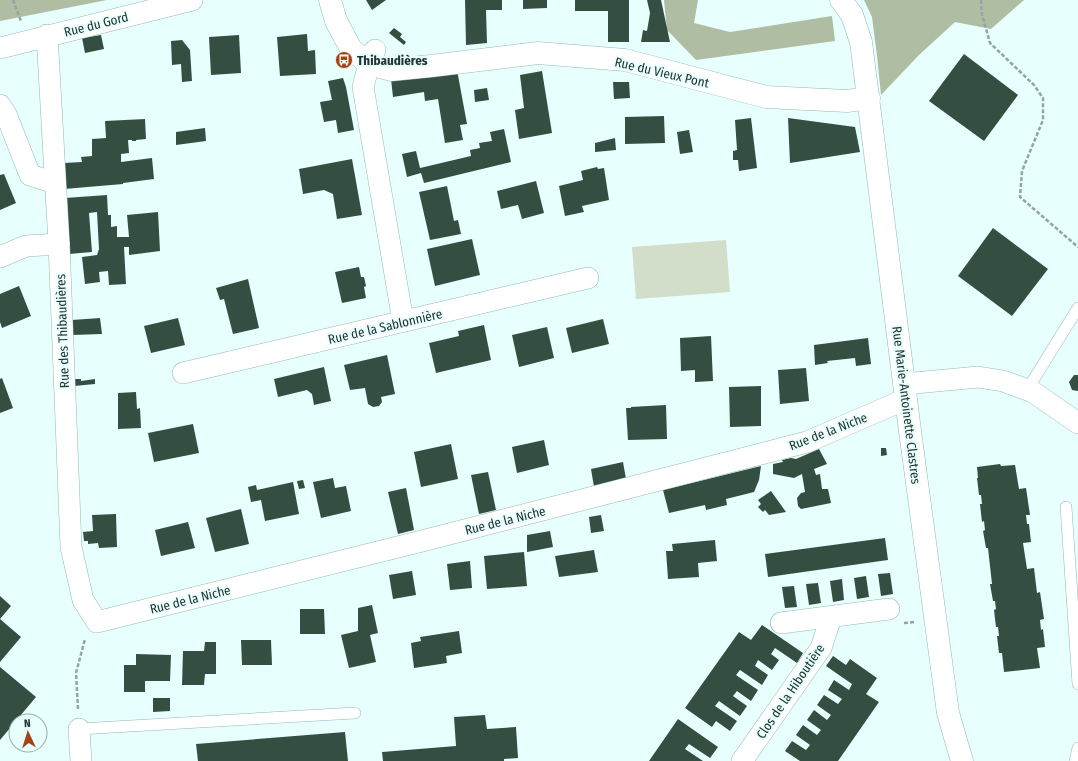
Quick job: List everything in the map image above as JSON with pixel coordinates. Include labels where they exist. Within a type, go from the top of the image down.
[{"type":"street","name":"Rue du Gord","points":[[0,48],[47,35],[192,0]]},
{"type":"street","name":"Rue du Vieux Pont","points":[[330,0],[336,20],[351,49],[372,57],[396,59],[431,66],[538,53],[625,60],[766,97],[847,101],[869,98]]},
{"type":"street","name":"Rue du Vieux Pont","points":[[334,0],[347,16],[372,57]]},
{"type":"street","name":"Rue Marie-Antoinette Clastres","points":[[841,0],[852,15],[861,42],[905,391],[948,713],[962,761]]},
{"type":"street","name":"Rue des Thibaudières","points":[[47,35],[59,244],[71,547],[83,600],[97,622]]},
{"type":"street","points":[[372,57],[363,87],[403,321]]},
{"type":"street","points":[[0,105],[6,114],[30,175],[55,183]]},
{"type":"street","points":[[0,256],[26,246],[59,244]]},
{"type":"street","name":"Rue de la Sablonnière","points":[[183,373],[588,278]]},
{"type":"street","name":"Rue de la Niche","points":[[97,622],[422,541],[807,442],[905,391],[978,377],[1004,381],[1033,392],[1078,423]]},
{"type":"street","points":[[781,623],[890,609]]},
{"type":"street","name":"Clos de la Hiboutière","points":[[742,761],[821,648],[831,617]]},
{"type":"street","name":"Rue Marie-Antoinette Clastres","points":[[946,761],[948,713]]},
{"type":"street","points":[[79,729],[81,761]]},
{"type":"lane","points":[[1027,390],[1078,308]]},
{"type":"lane","points":[[1066,507],[1078,684]]},
{"type":"lane","points":[[79,729],[355,713]]},
{"type":"lane","points":[[1075,761],[1078,748]]},
{"type":"path","points":[[981,0],[982,15],[990,43],[1034,85],[1043,98],[1043,120],[1022,171],[1020,197],[1078,247]]},
{"type":"path","points":[[890,609],[898,624],[935,620]]},
{"type":"path","points":[[79,729],[76,673],[87,631],[97,622]]},
{"type":"green space","points":[[0,0],[107,0],[0,21]]},
{"type":"green space","points":[[664,0],[698,0],[694,23],[730,32],[832,16],[835,41],[696,60],[667,30]]},
{"type":"green space","points":[[864,0],[1024,0],[991,29],[955,22],[919,55],[881,95],[872,17]]},
{"type":"green space","points":[[726,240],[730,292],[636,299],[632,247]]},
{"type":"building","points":[[366,0],[386,0],[372,10]]},
{"type":"building","points":[[465,0],[502,0],[502,10],[486,10],[487,43],[466,45]]},
{"type":"building","points":[[523,0],[547,0],[547,8],[523,9]]},
{"type":"building","points":[[575,0],[629,0],[629,42],[608,42],[608,11],[575,11]]},
{"type":"building","points":[[647,0],[661,0],[670,42],[641,42],[643,30],[647,31],[650,13]]},
{"type":"building","points":[[394,28],[402,34],[400,37],[406,42],[404,45],[389,33]]},
{"type":"building","points":[[307,34],[308,51],[315,50],[316,74],[280,76],[277,37]]},
{"type":"building","points":[[101,35],[104,49],[85,53],[82,38]]},
{"type":"building","points":[[239,35],[241,73],[211,75],[209,37]]},
{"type":"building","points":[[182,40],[190,50],[192,81],[182,82],[181,64],[172,65],[171,41]]},
{"type":"building","points":[[964,54],[1018,95],[984,141],[929,101]]},
{"type":"building","points":[[457,70],[467,124],[460,125],[463,140],[445,143],[438,99],[425,101],[424,92],[393,97],[391,79]]},
{"type":"building","points":[[542,71],[552,133],[519,139],[515,110],[524,108],[520,75]]},
{"type":"building","points":[[343,78],[354,130],[338,133],[336,120],[324,122],[320,102],[332,100],[328,81]]},
{"type":"building","points":[[613,82],[629,82],[630,98],[614,99]]},
{"type":"building","points":[[487,88],[489,100],[475,102],[474,90]]},
{"type":"building","points":[[664,116],[665,143],[625,144],[625,117]]},
{"type":"building","points":[[751,118],[757,168],[739,171],[738,160],[733,160],[733,151],[737,150],[735,120]]},
{"type":"building","points":[[788,118],[855,127],[860,152],[790,163]]},
{"type":"building","points":[[145,119],[146,139],[136,141],[128,140],[129,153],[121,154],[121,162],[152,158],[154,179],[123,184],[64,189],[64,163],[82,162],[81,157],[92,156],[92,139],[106,138],[105,121]]},
{"type":"building","points":[[205,128],[206,141],[176,145],[176,132]]},
{"type":"building","points":[[504,129],[511,162],[424,183],[421,173],[407,177],[402,154],[416,151],[420,168],[471,156],[470,150],[480,148],[479,143],[492,141],[490,132]]},
{"type":"building","points":[[689,130],[693,152],[680,154],[677,132]]},
{"type":"building","points":[[615,138],[616,150],[595,152],[595,143]]},
{"type":"building","points":[[352,159],[362,215],[337,219],[333,194],[324,190],[303,194],[299,169]]},
{"type":"building","points":[[597,167],[598,169],[604,168],[609,200],[582,206],[584,212],[565,216],[559,186],[583,180],[581,171]]},
{"type":"building","points":[[4,174],[16,203],[0,210],[0,175]]},
{"type":"building","points":[[536,181],[544,213],[522,219],[518,205],[501,209],[497,191]]},
{"type":"building","points":[[447,186],[454,221],[458,220],[461,234],[430,240],[419,192]]},
{"type":"building","points":[[107,195],[108,215],[111,215],[111,227],[117,226],[117,237],[129,237],[127,215],[158,212],[160,251],[129,255],[129,247],[124,247],[126,284],[109,285],[108,271],[99,272],[100,282],[85,284],[82,257],[97,255],[99,249],[97,212],[89,213],[92,252],[69,254],[65,198]]},
{"type":"building","points":[[993,228],[1048,269],[1012,316],[958,276]]},
{"type":"building","points":[[472,239],[480,275],[435,286],[427,249]]},
{"type":"building","points":[[359,267],[361,277],[364,277],[366,298],[342,303],[335,272]]},
{"type":"building","points":[[248,279],[259,328],[233,334],[224,299],[220,300],[216,288]]},
{"type":"building","points":[[19,286],[31,316],[2,328],[0,322],[0,294]]},
{"type":"building","points":[[100,318],[102,334],[72,335],[72,320]]},
{"type":"building","points":[[178,318],[185,345],[151,353],[144,326]]},
{"type":"building","points":[[603,319],[609,344],[572,353],[566,328]]},
{"type":"building","points":[[484,325],[491,360],[436,373],[429,343],[459,336],[458,331]]},
{"type":"building","points":[[547,327],[554,358],[519,367],[512,335]]},
{"type":"building","points":[[711,336],[713,381],[695,382],[695,370],[681,371],[680,338]]},
{"type":"building","points":[[868,338],[871,364],[856,366],[855,358],[827,361],[828,363],[815,365],[814,345]]},
{"type":"building","points":[[387,355],[395,394],[381,397],[382,402],[379,406],[373,407],[368,404],[365,388],[350,390],[344,365]]},
{"type":"building","points":[[324,367],[331,401],[314,405],[312,394],[307,390],[278,397],[274,379]]},
{"type":"building","points":[[806,368],[809,401],[780,404],[778,370]]},
{"type":"building","points":[[1074,375],[1078,375],[1078,391],[1072,390],[1069,382]]},
{"type":"building","points":[[2,378],[13,408],[0,413],[0,379]]},
{"type":"building","points":[[73,379],[81,379],[81,381],[95,379],[95,384],[74,386]]},
{"type":"building","points":[[761,386],[761,426],[730,427],[729,387]]},
{"type":"building","points":[[136,392],[137,409],[140,408],[141,428],[118,429],[118,393]]},
{"type":"building","points":[[666,405],[667,439],[628,440],[626,408]]},
{"type":"building","points":[[193,424],[199,453],[154,462],[148,433]]},
{"type":"building","points":[[544,440],[549,465],[517,473],[512,447]]},
{"type":"building","points":[[451,444],[458,479],[421,487],[414,452]]},
{"type":"building","points":[[881,448],[886,448],[887,455],[881,456]]},
{"type":"building","points":[[819,449],[827,464],[814,469],[816,475],[820,474],[822,489],[828,489],[831,503],[801,509],[798,506],[797,498],[801,493],[805,492],[802,474],[794,478],[773,474],[773,464],[783,462],[782,460],[791,458],[796,459]]},
{"type":"building","points":[[623,462],[626,479],[594,487],[591,469]]},
{"type":"building","points":[[1000,464],[1001,466],[1015,465],[1019,489],[1026,488],[1030,515],[1026,515],[1027,524],[1029,524],[1031,542],[1023,543],[1027,569],[1034,568],[1037,593],[1040,592],[1044,619],[1040,620],[1041,630],[1043,629],[1045,647],[1037,648],[1040,668],[1004,672],[1002,653],[999,653],[997,636],[999,636],[998,627],[996,627],[994,610],[996,609],[995,601],[993,601],[990,584],[992,584],[988,548],[986,548],[983,531],[985,530],[984,521],[982,522],[980,504],[982,504],[981,495],[979,495],[977,478],[977,467]]},
{"type":"building","points":[[761,466],[759,480],[754,492],[726,499],[727,505],[706,510],[705,505],[669,513],[663,490]]},
{"type":"building","points":[[488,472],[496,510],[479,514],[471,475]]},
{"type":"building","points":[[333,478],[335,488],[346,486],[351,511],[321,518],[313,482]]},
{"type":"building","points":[[303,480],[305,488],[299,489],[297,481]]},
{"type":"building","points":[[293,482],[299,514],[265,521],[261,500],[251,502],[248,487],[256,485],[257,490]]},
{"type":"building","points":[[406,488],[414,530],[398,534],[388,492]]},
{"type":"building","points":[[771,491],[786,512],[769,515],[765,510],[763,512],[758,507],[761,504],[758,500]]},
{"type":"building","points":[[241,509],[249,544],[215,552],[206,518]]},
{"type":"building","points":[[116,514],[117,547],[99,548],[98,543],[88,544],[88,541],[84,541],[83,532],[93,531],[92,515]]},
{"type":"building","points":[[601,515],[604,531],[591,533],[589,517]]},
{"type":"building","points":[[188,522],[195,548],[161,556],[155,530]]},
{"type":"building","points":[[550,531],[553,547],[527,552],[527,535]]},
{"type":"building","points":[[885,538],[888,560],[768,577],[765,554]]},
{"type":"building","points":[[715,540],[717,561],[698,563],[699,577],[668,579],[666,551],[673,551],[672,544]]},
{"type":"building","points":[[594,550],[598,572],[559,577],[555,556]]},
{"type":"building","points":[[524,552],[527,586],[487,589],[484,556]]},
{"type":"building","points":[[470,561],[472,588],[450,590],[447,564]]},
{"type":"building","points":[[412,571],[416,595],[393,599],[389,575]]},
{"type":"building","points":[[890,573],[893,594],[881,596],[878,574]]},
{"type":"building","points":[[866,576],[869,597],[857,599],[854,578]]},
{"type":"building","points":[[842,579],[844,600],[833,602],[830,581]]},
{"type":"building","points":[[818,583],[821,603],[809,605],[806,584]]},
{"type":"building","points":[[794,586],[797,607],[785,608],[782,587]]},
{"type":"building","points":[[0,596],[11,606],[0,619]]},
{"type":"building","points":[[372,605],[378,633],[370,635],[376,662],[349,668],[341,635],[358,631],[358,608]]},
{"type":"building","points":[[300,609],[324,609],[325,634],[300,634]]},
{"type":"building","points":[[0,619],[21,637],[0,662]]},
{"type":"building","points":[[762,625],[803,653],[797,663],[775,648],[771,654],[779,660],[772,670],[758,660],[755,666],[768,675],[762,685],[740,670],[736,675],[758,690],[751,701],[737,691],[733,696],[747,706],[740,716],[719,701],[715,706],[737,721],[730,731],[716,721],[712,727],[685,708],[739,632],[751,640]]},
{"type":"building","points":[[459,631],[462,653],[446,656],[447,663],[414,668],[411,643],[421,641],[420,637]]},
{"type":"building","points":[[241,640],[271,640],[272,665],[242,665]]},
{"type":"building","points":[[205,642],[216,642],[216,674],[205,674],[204,685],[182,685],[183,651],[204,651]]},
{"type":"building","points":[[136,654],[171,655],[170,681],[145,681],[145,692],[124,692],[124,665],[136,665]]},
{"type":"building","points":[[833,656],[846,665],[850,659],[877,678],[866,694],[879,702],[838,761],[800,761],[785,751],[792,741],[806,750],[810,745],[796,735],[803,725],[817,735],[821,730],[807,720],[814,710],[827,720],[831,715],[817,705],[824,695],[838,704],[842,699],[828,690],[834,680],[849,690],[852,684],[826,666]]},
{"type":"building","points":[[0,667],[36,697],[23,713],[8,713],[8,730],[0,740]]},
{"type":"building","points":[[153,698],[170,698],[170,711],[153,712]]},
{"type":"building","points":[[485,715],[487,729],[516,727],[518,758],[504,759],[504,761],[383,761],[382,752],[456,746],[454,717]]},
{"type":"building","points":[[678,719],[718,747],[710,758],[689,744],[685,749],[703,761],[649,761]]},
{"type":"building","points":[[345,732],[348,761],[198,761],[196,744]]},
{"type":"place","name":"Thibaudières","points":[[344,60]]}]
